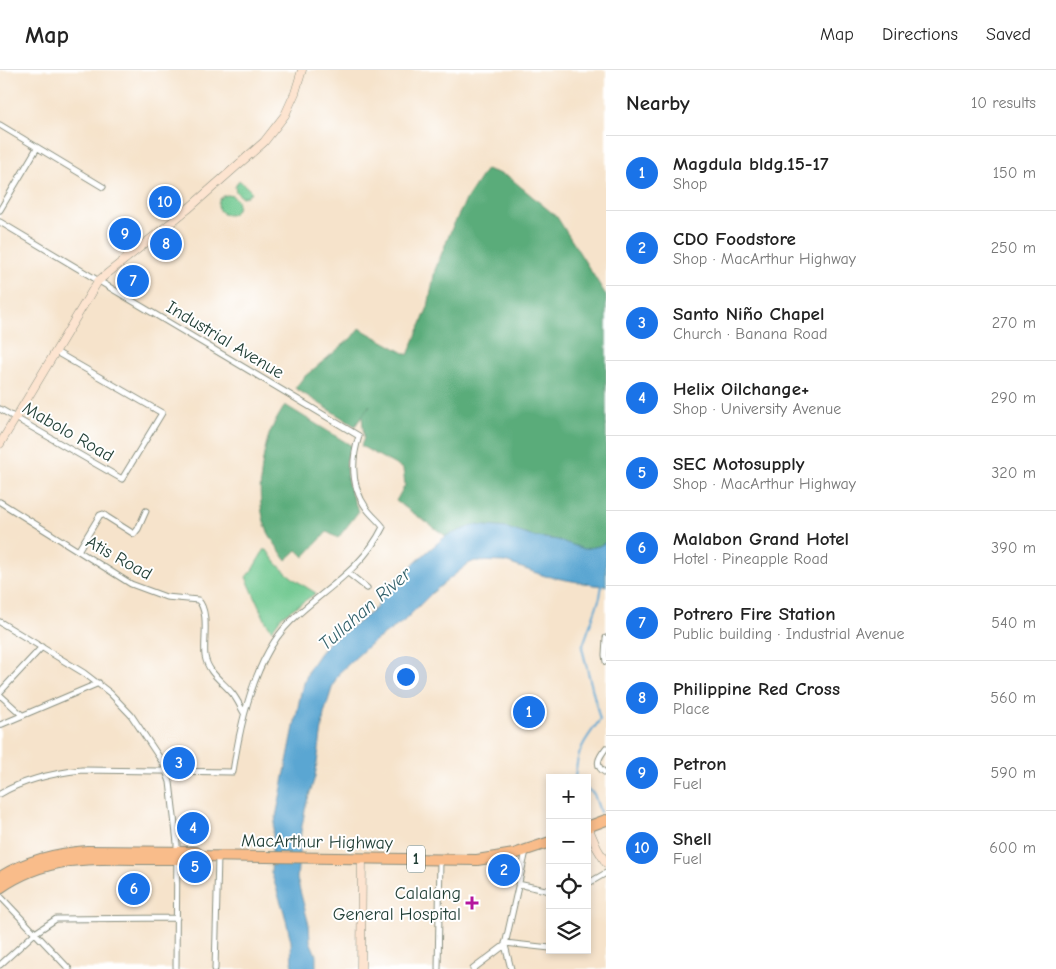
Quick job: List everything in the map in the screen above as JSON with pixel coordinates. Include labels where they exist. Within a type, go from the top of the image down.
[{"type":"highway","points":[[591,826],[606,820]]},
{"type":"highway","name":"MacArthur Highway","points":[[0,877],[22,865],[46,857],[87,851],[177,855],[196,860],[201,856],[440,860],[493,858],[526,851],[546,844]]},
{"type":"highway","name":"MacArthur Highway","points":[[0,888],[25,873],[71,860],[177,855]]},
{"type":"main road","points":[[0,444],[98,281],[188,208],[260,146],[285,115],[295,93],[302,70]]},
{"type":"main road","points":[[591,834],[606,863]]},
{"type":"main road","points":[[360,969],[362,858]]},
{"type":"street","points":[[0,125],[103,187]]},
{"type":"street","points":[[0,210],[37,148]]},
{"type":"street","name":"Industrial Avenue","points":[[0,222],[359,436],[354,460],[356,484],[366,507],[383,527],[369,550],[348,573]]},
{"type":"street","name":"Mabolo Road","points":[[0,409],[122,480],[162,413],[56,352]]},
{"type":"street","name":"Atis Road","points":[[0,502],[131,584],[166,597],[194,599],[200,603],[204,609],[207,664],[212,673],[233,694],[244,713]]},
{"type":"street","points":[[78,551],[100,515],[103,514],[134,534],[146,511]]},
{"type":"street","points":[[0,794],[10,788],[58,772],[82,770],[233,772],[244,713],[253,685],[265,659],[286,626],[348,573],[367,588]]},
{"type":"street","points":[[0,622],[99,683],[115,697],[131,715],[167,771],[173,800],[177,855],[176,969]]},
{"type":"street","points":[[606,638],[606,662]]},
{"type":"street","points":[[22,715],[0,693],[42,647]]},
{"type":"street","points":[[0,725],[99,683]]},
{"type":"street","points":[[606,748],[598,758],[602,771],[606,773]]},
{"type":"street","points":[[510,969],[505,944],[526,851]]},
{"type":"street","points":[[215,969],[218,856]]},
{"type":"street","points":[[438,969],[440,860]]},
{"type":"street","points":[[591,882],[606,873]]},
{"type":"street","points":[[518,884],[546,890]]},
{"type":"street","points":[[0,896],[69,969]]},
{"type":"street","points":[[0,965],[36,933],[56,919],[177,918]]},
{"type":"street","points":[[473,969],[505,944],[546,948]]},
{"type":"green space","points":[[486,169],[509,177],[557,217],[606,295],[606,542],[599,546],[584,549],[558,540],[531,536],[507,528],[475,525],[446,536],[396,501],[405,485],[403,469],[361,446],[364,438],[362,416],[355,426],[295,388],[304,377],[355,335],[359,328],[408,355],[428,307],[435,270],[452,228],[467,198]]},
{"type":"green space","points":[[239,180],[252,192],[247,196],[242,197],[236,192],[235,187]]},
{"type":"green space","points":[[228,195],[235,198],[238,205],[235,212],[228,215],[221,212],[218,205],[221,198]]},
{"type":"green space","points":[[285,405],[352,446],[348,453],[346,470],[349,487],[359,511],[338,538],[327,532],[304,557],[297,550],[286,560],[269,534],[260,498],[261,471],[266,446],[269,435]]},
{"type":"green space","points":[[264,550],[267,550],[288,574],[316,593],[281,617],[272,630],[266,622],[246,577]]},
{"type":"water","points":[[475,525],[507,528],[531,536],[558,540],[584,549],[599,546],[606,542],[606,586],[545,576],[505,562],[475,561],[468,564],[432,593],[404,621],[369,645],[339,673],[333,685],[324,714],[315,777],[306,805],[301,831],[297,879],[309,925],[310,941],[316,955],[316,969],[292,969],[291,941],[271,872],[273,832],[301,692],[309,669],[330,641],[355,625],[376,608],[393,583],[428,551],[446,536]]},
{"type":"waterway","points":[[576,774],[582,746],[600,720],[582,648],[600,597],[602,585]]},
{"type":"waterway","points":[[591,792],[594,794],[600,812]]},
{"type":"place","name":"Shell","points":[[165,202]]},
{"type":"place","name":"Petron","points":[[125,234]]},
{"type":"place","name":"Philippine Red Cross","points":[[166,244]]},
{"type":"place","name":"Potrero Fire Station","points":[[133,281]]},
{"type":"place","name":"Magdula bldg.15-17","points":[[529,712]]},
{"type":"place","name":"Santo Niño Chapel","points":[[179,763]]},
{"type":"place","name":"Helix Oilchange+","points":[[193,828]]},
{"type":"place","name":"SEC Motosupply","points":[[195,867]]},
{"type":"place","name":"CDO Foodstore","points":[[504,870]]},
{"type":"place","name":"Malabon Grand Hotel","points":[[134,889]]},
{"type":"place","name":"Calalang General Hospital","points":[[472,903]]},
{"type":"water label","name":"Tullahan River","points":[[365,609]]}]
